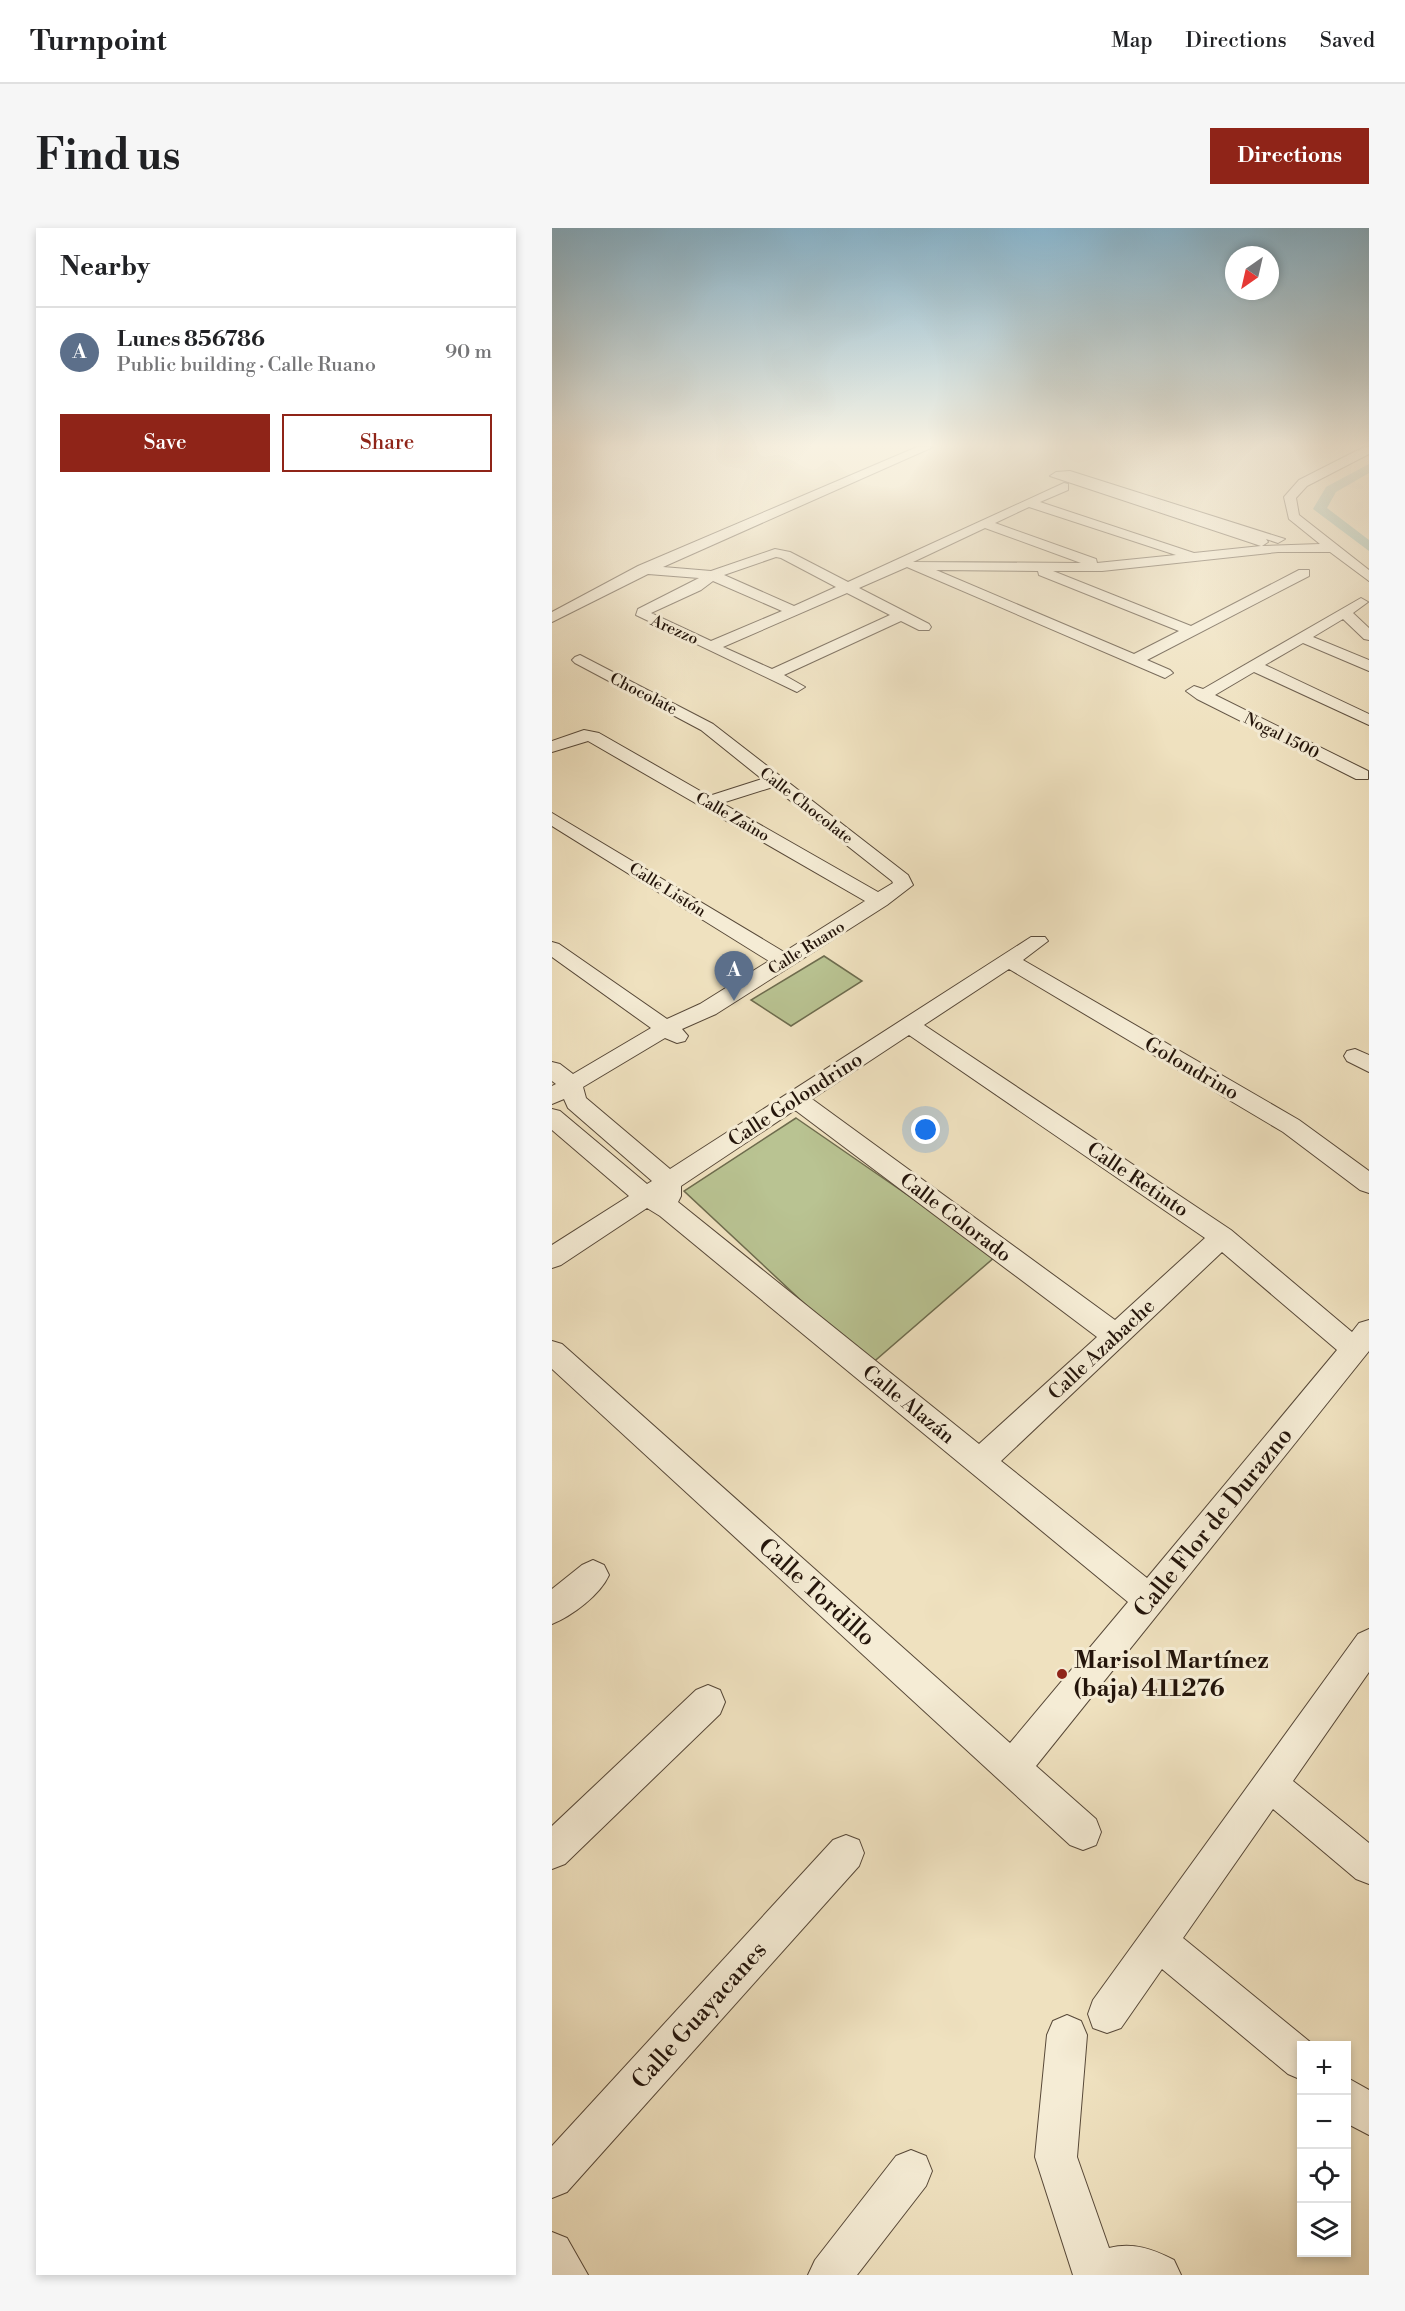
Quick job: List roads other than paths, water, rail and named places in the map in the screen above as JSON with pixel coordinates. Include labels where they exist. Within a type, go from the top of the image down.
[{"type":"street","points":[[552,618],[627,576],[701,543]]},
{"type":"street","points":[[909,564],[909,557],[941,543]]},
{"type":"street","points":[[1037,543],[1102,567]]},
{"type":"street","points":[[1149,543],[1196,558]]},
{"type":"street","points":[[1215,555],[1259,543]]},
{"type":"street","points":[[1324,543],[1369,577]]},
{"type":"street","points":[[713,646],[849,587],[909,564],[1032,568],[1102,567],[1278,548],[1330,548]]},
{"type":"street","name":"Arezzo","points":[[797,687],[642,613],[646,609],[696,587],[712,575],[775,553],[785,555],[924,627]]},
{"type":"street","points":[[909,564],[1165,673]]},
{"type":"street","points":[[1032,568],[1191,631]]},
{"type":"street","points":[[642,569],[712,575],[794,611]]},
{"type":"street","points":[[1135,660],[1304,573]]},
{"type":"street","points":[[627,576],[696,587],[716,595]]},
{"type":"street","name":"Nogal 1500","points":[[1361,602],[1254,666],[1198,693],[1365,773]]},
{"type":"street","points":[[755,612],[774,620]]},
{"type":"street","points":[[1344,612],[1369,636]]},
{"type":"street","points":[[772,675],[901,615]]},
{"type":"street","points":[[1302,637],[1369,666]]},
{"type":"street","name":"Chocolate","points":[[580,660],[707,727]]},
{"type":"street","points":[[1254,666],[1369,720]]},
{"type":"street","name":"Calle Chocolate","points":[[707,727],[901,879],[903,885]]},
{"type":"street","name":"Calle Zaino","points":[[552,747],[584,735],[593,737],[880,901]]},
{"type":"street","name":"Nogal 1500","points":[[1346,783],[1365,773]]},
{"type":"street","points":[[709,802],[776,780]]},
{"type":"street","name":"Calle Listón","points":[[552,818],[784,961]]},
{"type":"street","name":"Calle Ruano","points":[[552,1117],[567,1094],[674,1033],[903,885]]},
{"type":"street","name":"Calle Golondrino","points":[[552,1258],[661,1196],[796,1099],[1038,941]]},
{"type":"street","points":[[552,948],[674,1033]]},
{"type":"street","name":"Golondrino","points":[[1009,960],[1291,1126],[1369,1184]]},
{"type":"street","name":"Calle Retinto","points":[[909,1025],[1162,1194],[1361,1340]]},
{"type":"street","name":"Calle Alazán","points":[[552,1069],[567,1094],[661,1196]]},
{"type":"street","name":"Calle Colorado","points":[[796,1099],[1116,1336]]},
{"type":"street","name":"Calle Alazán","points":[[552,1117],[661,1196],[1150,1600]]},
{"type":"street","name":"Calle Azabache","points":[[981,1462],[1222,1237]]},
{"type":"street","name":"Calle Flor de Durazno","points":[[1012,1768],[1361,1340]]},
{"type":"street","name":"Calle Tordillo","points":[[552,1352],[1083,1832]]},
{"type":"street","points":[[552,1609],[593,1575]]},
{"type":"street","points":[[1107,2014],[1366,1655]]},
{"type":"street","points":[[552,1851],[708,1702]]},
{"type":"street","points":[[1271,1785],[1369,1866]]},
{"type":"street","name":"Calle Guayacanes","points":[[552,2177],[846,1853]]},
{"type":"street","points":[[1158,1942],[1297,2056]]},
{"type":"street","points":[[1067,2035],[1056,2157],[1096,2275],[1114,2267],[1147,2268],[1159,2275]]},
{"type":"street","points":[[1351,2100],[1369,2115]]},
{"type":"street","points":[[830,2275],[911,2171]]},
{"type":"street","points":[[552,2253],[566,2275]]},
{"type":"waterway","points":[[1363,543],[1369,547]]},
{"type":"place","name":"Lunes 856786","points":[[734,1001]]},
{"type":"place","name":"Marisol Martínez (baja) 411276","points":[[1062,1674]]}]
